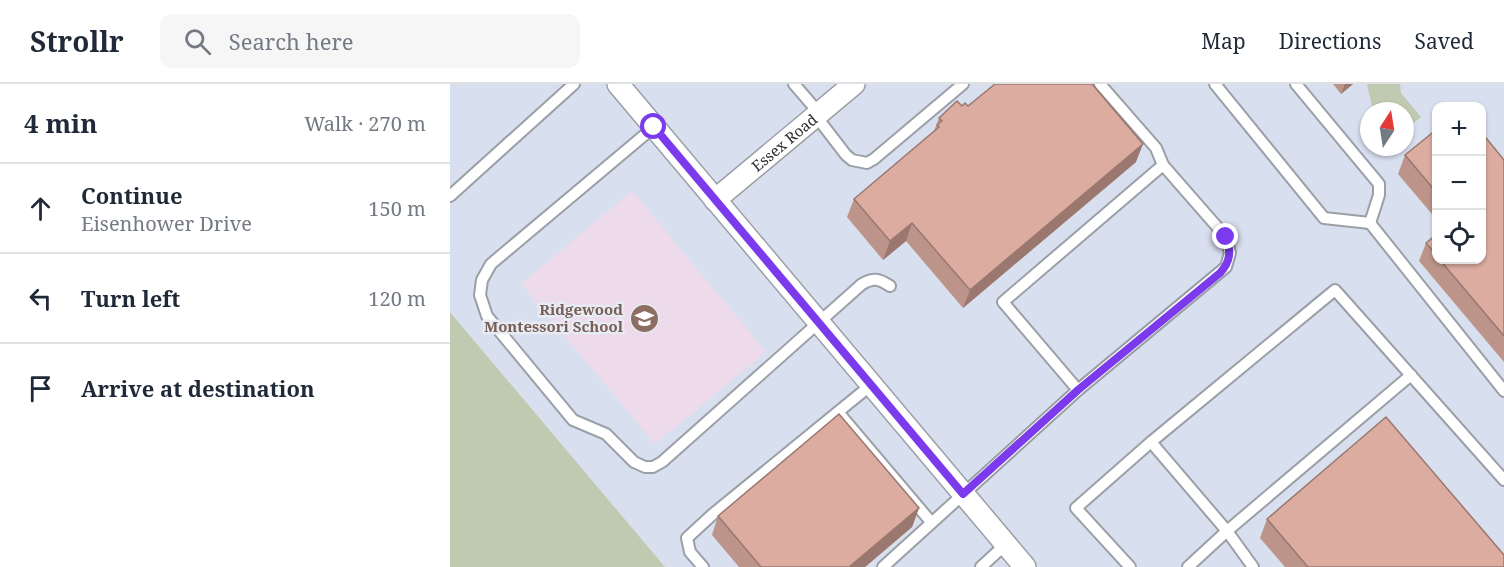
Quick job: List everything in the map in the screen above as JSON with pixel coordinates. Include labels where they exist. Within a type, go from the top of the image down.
[{"type":"street","points":[[618,84],[1025,567]]},
{"type":"street","name":"Essex Road","points":[[716,200],[854,84]]},
{"type":"lane","points":[[450,196],[574,84]]},
{"type":"lane","points":[[794,84],[846,155],[852,160],[867,163],[963,84]]},
{"type":"lane","points":[[883,567],[1078,390],[1226,267],[1230,253],[1226,237],[1163,165],[1156,148],[1100,84]]},
{"type":"lane","points":[[1215,84],[1324,218],[1370,223],[1504,392]]},
{"type":"lane","points":[[1296,84],[1379,184],[1379,195],[1370,223]]},
{"type":"lane","points":[[654,127],[504,251],[491,264],[482,280],[480,295],[487,316],[573,420],[606,434],[634,462],[653,468],[662,462],[869,279],[881,280],[890,286]]},
{"type":"lane","points":[[1078,390],[1003,302],[1163,165]]},
{"type":"lane","points":[[1130,567],[1076,508],[1335,290],[1504,480]]},
{"type":"lane","points":[[1188,567],[1227,531],[1411,375]]},
{"type":"lane","points":[[703,567],[690,552],[687,538],[713,514],[872,385]]},
{"type":"lane","points":[[838,412],[931,522]]},
{"type":"lane","points":[[1152,442],[1227,531],[1253,567]]},
{"type":"lane","points":[[981,567],[1006,544]]},
{"type":"shaded area","points":[[450,84],[1504,84],[1504,567],[665,567],[450,312]]},
{"type":"shaded area","name":"Ridgewood Montessori School","points":[[632,191],[766,352],[655,444],[521,284]]},
{"type":"green space","points":[[1367,84],[1400,84],[1401,93],[1408,102],[1371,102]]},
{"type":"green space","points":[[1414,109],[1421,117],[1414,123]]},
{"type":"green space","points":[[450,312],[665,567],[450,567]]},
{"type":"building","points":[[995,84],[1092,84],[1143,144],[970,290],[912,223],[890,241],[854,199],[939,127],[937,125],[942,121],[939,118],[957,101],[962,106],[965,103],[968,106]]},
{"type":"building","points":[[1432,133],[1432,187],[1406,156],[1414,156],[1414,148]]},
{"type":"building","points":[[1486,138],[1504,160],[1504,336],[1443,264],[1486,264]]},
{"type":"building","points":[[1432,238],[1432,250],[1426,243]]},
{"type":"building","points":[[839,414],[919,508],[849,567],[761,567],[718,516]]},
{"type":"building","points":[[1386,417],[1504,555],[1504,567],[1308,567],[1267,519]]},
{"type":"place","name":"Ridgewood Montessori School","points":[[644,318]]},
{"type":"route","points":[[654,127],[963,494],[1078,390],[1220,273],[1229,260],[1229,245],[1226,237]]}]
